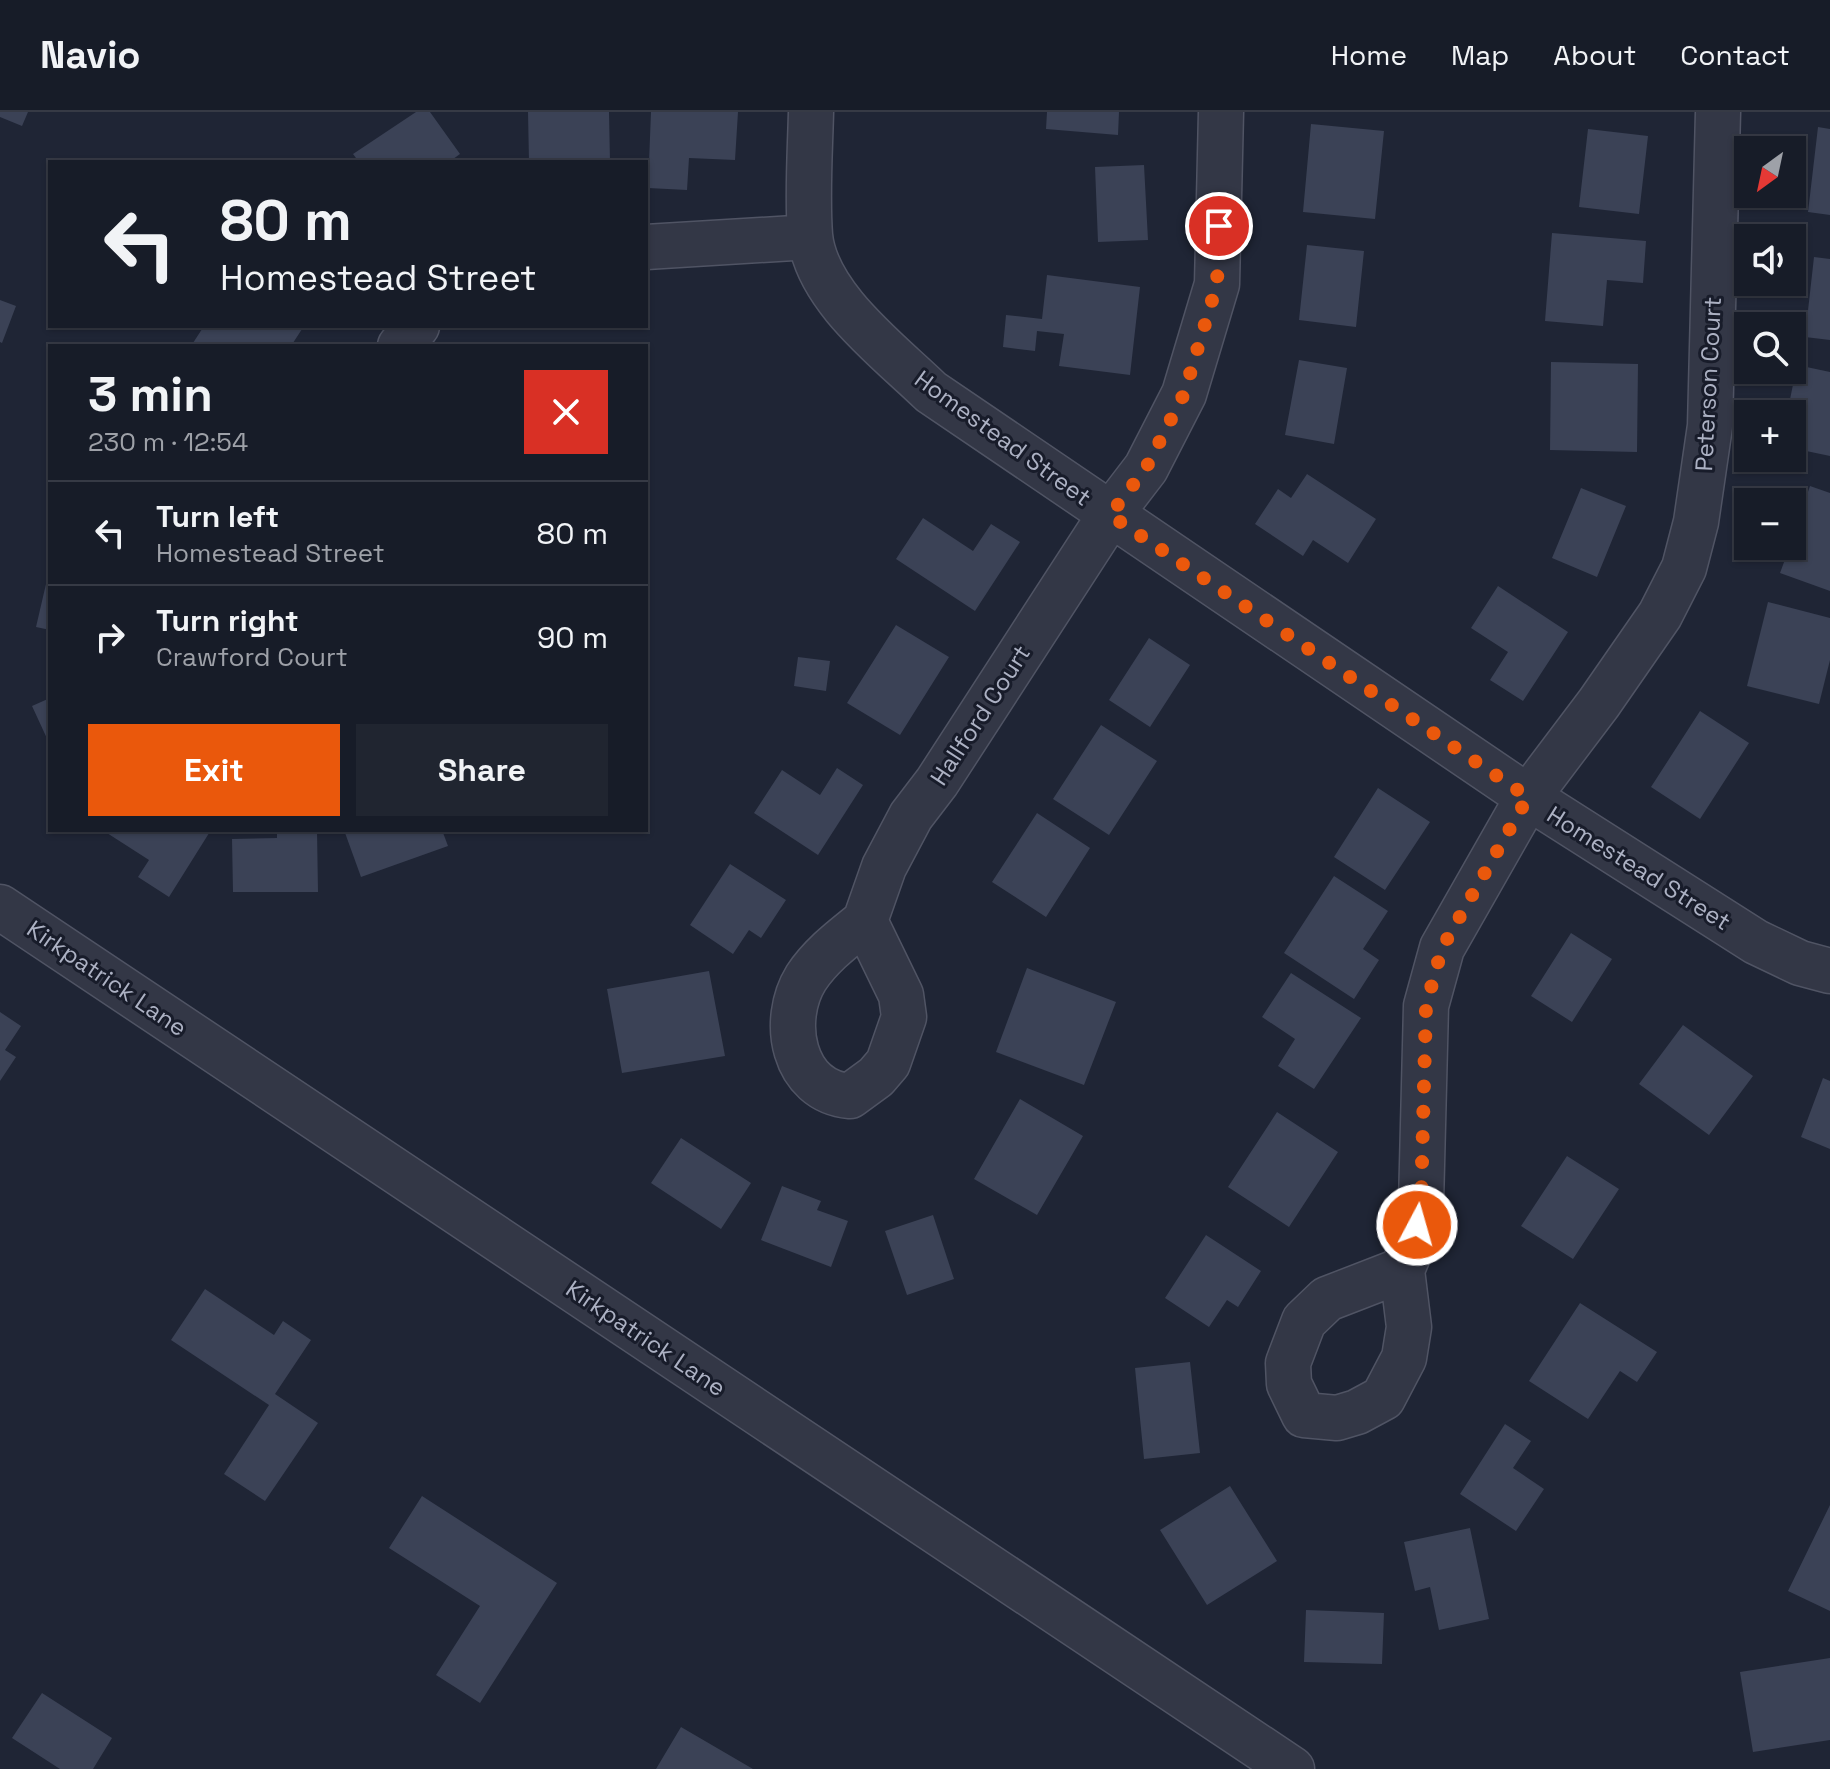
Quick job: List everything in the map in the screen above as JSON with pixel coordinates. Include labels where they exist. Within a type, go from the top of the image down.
[{"type":"street","name":"Homestead Street","points":[[811,112],[810,237],[823,276],[853,317],[931,392],[1528,797],[1756,942],[1800,963],[1830,971]]},
{"type":"street","name":"Hallford Court","points":[[865,921],[884,867],[911,816],[937,782],[1110,515],[1146,468],[1184,394],[1217,284],[1221,112]]},
{"type":"street","name":"Peterson Court","points":[[1402,1270],[1412,1246],[1421,1204],[1426,1006],[1442,948],[1528,797],[1660,615],[1684,568],[1696,522],[1710,426],[1718,112]]},
{"type":"street","points":[[648,247],[810,237]]},
{"type":"street","points":[[402,344],[415,328]]},
{"type":"street","name":"Kirkpatrick Lane","points":[[0,907],[1292,1769]]},
{"type":"building","points":[[0,112],[28,112],[22,126],[0,117]]},
{"type":"building","points":[[416,112],[430,112],[460,154],[452,160],[358,160],[353,154]]},
{"type":"building","points":[[528,112],[609,112],[610,160],[529,160]]},
{"type":"building","points":[[651,112],[738,112],[735,160],[689,158],[687,190],[648,188]]},
{"type":"building","points":[[1047,112],[1119,112],[1118,135],[1046,129]]},
{"type":"building","points":[[1311,124],[1384,131],[1375,219],[1303,212]]},
{"type":"building","points":[[1818,127],[1830,129],[1830,215],[1808,212]]},
{"type":"building","points":[[1588,129],[1648,136],[1639,214],[1579,207]]},
{"type":"building","points":[[1144,165],[1148,240],[1098,242],[1095,167]]},
{"type":"building","points":[[1552,233],[1646,241],[1643,283],[1607,280],[1603,326],[1545,321]]},
{"type":"building","points":[[1307,245],[1364,251],[1356,327],[1299,320]]},
{"type":"building","points":[[1814,257],[1830,259],[1830,340],[1806,337]]},
{"type":"building","points":[[1047,275],[1140,287],[1130,375],[1059,366],[1064,334],[1037,331],[1035,351],[1003,347],[1006,315],[1042,319]]},
{"type":"building","points":[[0,300],[16,306],[2,343],[0,342]]},
{"type":"building","points":[[203,328],[303,328],[292,344],[193,343]]},
{"type":"building","points":[[1299,360],[1347,368],[1334,444],[1285,435]]},
{"type":"building","points":[[1551,362],[1638,364],[1637,452],[1550,450]]},
{"type":"building","points":[[1806,367],[1830,372],[1830,456],[1806,451],[1806,400],[1790,400],[1793,384],[1806,384]]},
{"type":"building","points":[[1307,474],[1376,519],[1348,563],[1313,540],[1303,556],[1255,524],[1278,489],[1291,498]]},
{"type":"building","points":[[1810,486],[1830,493],[1830,591],[1780,573],[1785,560],[1806,560],[1806,498]]},
{"type":"building","points":[[1581,488],[1626,506],[1597,577],[1552,558]]},
{"type":"building","points":[[923,518],[973,551],[991,524],[1020,542],[975,611],[896,559]]},
{"type":"building","points":[[46,584],[48,584],[48,630],[36,627]]},
{"type":"building","points":[[1498,586],[1568,632],[1523,701],[1490,680],[1508,652],[1471,628]]},
{"type":"building","points":[[1768,602],[1830,618],[1830,660],[1819,704],[1747,686]]},
{"type":"building","points":[[896,625],[949,657],[900,735],[847,703]]},
{"type":"building","points":[[1149,638],[1190,665],[1150,727],[1109,700]]},
{"type":"building","points":[[798,657],[830,661],[826,691],[794,686]]},
{"type":"building","points":[[48,699],[48,741],[32,706]]},
{"type":"building","points":[[1700,711],[1749,743],[1700,819],[1651,787]]},
{"type":"building","points":[[1101,725],[1157,761],[1109,835],[1053,799]]},
{"type":"building","points":[[837,768],[863,785],[818,855],[754,813],[782,770],[820,795]]},
{"type":"building","points":[[1378,788],[1430,822],[1385,890],[1334,857]]},
{"type":"building","points":[[1037,813],[1090,848],[1046,917],[992,882]]},
{"type":"building","points":[[210,832],[169,897],[138,877],[149,860],[107,833]]},
{"type":"building","points":[[277,832],[317,832],[318,892],[233,892],[232,839],[277,838]]},
{"type":"building","points":[[345,832],[443,832],[448,846],[361,877]]},
{"type":"building","points":[[730,864],[786,900],[761,938],[749,930],[733,954],[690,925]]},
{"type":"building","points":[[1334,876],[1388,911],[1363,949],[1379,960],[1354,999],[1284,953]]},
{"type":"building","points":[[1571,933],[1612,959],[1572,1022],[1531,996]]},
{"type":"building","points":[[1027,968],[1116,1002],[1084,1085],[996,1052]]},
{"type":"building","points":[[709,971],[725,1056],[622,1073],[607,989]]},
{"type":"building","points":[[1291,973],[1361,1018],[1314,1089],[1278,1066],[1295,1039],[1262,1017]]},
{"type":"building","points":[[0,1012],[21,1026],[5,1050],[16,1057],[0,1081]]},
{"type":"building","points":[[1683,1025],[1753,1076],[1709,1135],[1639,1084]]},
{"type":"building","points":[[1823,1078],[1830,1081],[1830,1149],[1801,1137]]},
{"type":"building","points":[[1020,1099],[1083,1136],[1037,1215],[974,1179]]},
{"type":"building","points":[[1277,1112],[1338,1152],[1289,1227],[1228,1187]]},
{"type":"building","points":[[681,1138],[751,1183],[721,1229],[651,1183]]},
{"type":"building","points":[[1567,1156],[1619,1189],[1573,1259],[1521,1226]]},
{"type":"building","points":[[782,1186],[821,1201],[817,1210],[848,1221],[831,1267],[761,1240]]},
{"type":"building","points":[[933,1215],[954,1279],[907,1295],[885,1231]]},
{"type":"building","points":[[1206,1235],[1261,1271],[1238,1307],[1227,1300],[1209,1327],[1165,1298]]},
{"type":"building","points":[[205,1289],[274,1335],[283,1321],[311,1340],[275,1394],[318,1423],[265,1501],[224,1474],[269,1405],[171,1340]]},
{"type":"building","points":[[1580,1303],[1657,1352],[1637,1382],[1620,1371],[1588,1419],[1529,1381]]},
{"type":"building","points":[[1190,1362],[1200,1453],[1144,1459],[1135,1368]]},
{"type":"building","points":[[1505,1424],[1531,1441],[1513,1468],[1544,1489],[1516,1531],[1460,1494]]},
{"type":"building","points":[[1230,1486],[1277,1561],[1207,1605],[1160,1530]]},
{"type":"building","points":[[422,1496],[557,1583],[480,1703],[436,1675],[480,1606],[389,1548]]},
{"type":"building","points":[[1830,1505],[1830,1611],[1788,1591]]},
{"type":"building","points":[[1470,1528],[1489,1619],[1439,1630],[1430,1587],[1415,1591],[1404,1542]]},
{"type":"building","points":[[1306,1610],[1384,1613],[1382,1664],[1304,1662]]},
{"type":"building","points":[[1830,1658],[1830,1740],[1753,1752],[1740,1672]]},
{"type":"building","points":[[42,1693],[112,1738],[93,1769],[60,1769],[12,1738]]},
{"type":"building","points":[[681,1727],[753,1769],[656,1769]]},
{"type":"route","points":[[1219,226],[1217,284],[1184,394],[1146,468],[1110,515],[1528,797],[1442,948],[1426,1006],[1421,1204],[1417,1225]]}]
